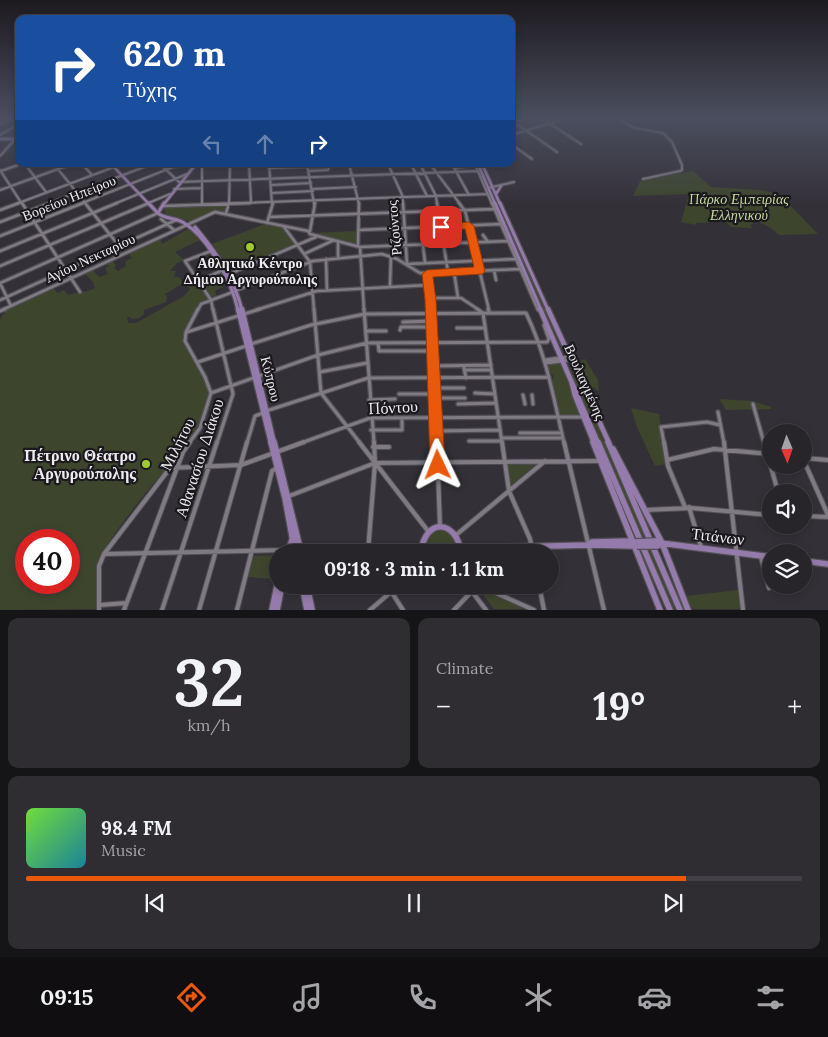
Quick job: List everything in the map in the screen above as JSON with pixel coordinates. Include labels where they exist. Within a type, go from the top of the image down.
[{"type":"main road","points":[[115,167],[158,213],[189,224]]},
{"type":"main road","points":[[158,213],[170,194],[193,167]]},
{"type":"main road","name":"Βουλιαγμένης","points":[[478,167],[489,187],[496,194],[608,442],[680,610]]},
{"type":"main road","name":"Βουλιαγμένης","points":[[483,167],[503,226],[570,373],[670,610]]},
{"type":"main road","points":[[496,194],[502,186]]},
{"type":"main road","points":[[164,206],[165,215]]},
{"type":"main road","points":[[158,213],[189,224]]},
{"type":"main road","name":"Κύπρου","points":[[189,224],[212,250],[236,291],[287,497],[294,544]]},
{"type":"main road","points":[[506,236],[510,240]]},
{"type":"main road","name":"Κύπρου","points":[[212,250],[227,274]]},
{"type":"main road","points":[[541,310],[541,316]]},
{"type":"main road","points":[[546,329],[551,331]]},
{"type":"main road","points":[[570,373],[575,396],[660,610]]},
{"type":"main road","name":"Βουλιαγμένης","points":[[608,442],[616,453],[659,543],[688,610]]},
{"type":"main road","name":"Κύπρου","points":[[275,452],[294,544]]},
{"type":"main road","points":[[422,544],[428,531],[440,527],[450,530],[456,535],[459,544]]},
{"type":"main road","name":"Τιτάνων","points":[[559,548],[659,543],[760,556]]},
{"type":"main road","points":[[812,562],[828,564]]},
{"type":"main road","points":[[272,610],[275,594]]},
{"type":"main road","points":[[277,610],[280,594]]},
{"type":"main road","points":[[304,594],[307,610]]},
{"type":"main road","points":[[309,594],[312,610]]},
{"type":"street","points":[[516,147],[532,159]]},
{"type":"street","points":[[551,147],[557,152]]},
{"type":"street","points":[[643,179],[682,170],[682,165],[674,147]]},
{"type":"street","points":[[15,166],[0,170],[80,292]]},
{"type":"street","points":[[27,167],[46,192]]},
{"type":"street","points":[[0,190],[64,167]]},
{"type":"street","points":[[85,167],[92,175]]},
{"type":"street","points":[[0,210],[109,167]]},
{"type":"street","points":[[0,222],[144,167]]},
{"type":"street","points":[[163,167],[180,182],[479,171]]},
{"type":"street","name":"Βορείου Ηπείρου","points":[[0,236],[170,167]]},
{"type":"street","points":[[202,167],[202,205]]},
{"type":"street","points":[[230,167],[229,204],[226,213],[284,227],[294,227],[317,236],[359,247],[510,240],[520,269],[541,316],[549,341],[540,343],[367,343],[318,355],[211,393],[198,362],[186,343],[186,332],[201,304],[310,262],[361,256],[391,255],[402,263],[407,264],[516,259]]},
{"type":"street","points":[[249,167],[251,203]]},
{"type":"street","points":[[267,223],[273,202],[270,168],[276,167]]},
{"type":"street","points":[[308,167],[314,200],[309,240]]},
{"type":"street","points":[[309,171],[328,170],[329,167]]},
{"type":"street","points":[[350,167],[360,199],[359,247],[364,287],[374,462],[368,544]]},
{"type":"street","name":"Ριζούντος","points":[[389,167],[402,197],[407,264]]},
{"type":"street","points":[[413,167],[427,196]]},
{"type":"street","points":[[422,167],[436,196],[448,272]]},
{"type":"street","points":[[432,167],[464,210],[489,312]]},
{"type":"street","points":[[460,167],[455,168],[469,195]]},
{"type":"street","points":[[269,217],[464,210],[497,211],[488,194],[489,187],[477,167]]},
{"type":"street","points":[[58,169],[119,246]]},
{"type":"street","points":[[0,251],[187,174]]},
{"type":"street","points":[[489,187],[502,186],[514,182]]},
{"type":"street","points":[[272,185],[311,183]]},
{"type":"street","points":[[272,193],[356,187]]},
{"type":"street","points":[[174,189],[202,188]]},
{"type":"street","points":[[0,266],[170,194]]},
{"type":"street","points":[[164,206],[488,194]]},
{"type":"street","name":"Αγίου Νεκταρίου","points":[[0,311],[215,212],[226,213]]},
{"type":"street","points":[[11,306],[0,283],[158,213]]},
{"type":"street","points":[[160,238],[174,230],[161,219]]},
{"type":"street","points":[[0,300],[176,220]]},
{"type":"street","points":[[359,230],[503,226],[506,236]]},
{"type":"street","points":[[284,227],[310,262],[322,393],[428,531]]},
{"type":"street","points":[[483,235],[488,242]]},
{"type":"street","points":[[227,274],[317,236]]},
{"type":"street","points":[[425,263],[424,236],[432,236]]},
{"type":"street","points":[[304,254],[334,240]]},
{"type":"street","points":[[338,242],[338,258]]},
{"type":"street","name":"Αθανασίου Διάκου","points":[[162,610],[233,396],[225,352],[211,300],[185,261],[212,250]]},
{"type":"street","points":[[390,286],[391,255]]},
{"type":"street","points":[[326,260],[327,290]]},
{"type":"street","points":[[407,264],[420,274],[520,269]]},
{"type":"street","points":[[199,281],[223,270]]},
{"type":"street","points":[[494,270],[496,280]]},
{"type":"street","points":[[454,272],[458,298]]},
{"type":"street","points":[[427,274],[432,321],[440,527]]},
{"type":"street","points":[[186,332],[327,290],[429,285]]},
{"type":"street","points":[[430,298],[462,298],[483,312],[509,491],[530,544]]},
{"type":"street","points":[[198,362],[316,324],[365,314],[523,312],[528,317],[540,343],[604,610]]},
{"type":"street","points":[[403,322],[432,321]]},
{"type":"street","points":[[400,330],[401,327],[432,327]]},
{"type":"street","points":[[457,328],[485,328]]},
{"type":"street","points":[[366,331],[386,331]]},
{"type":"street","points":[[378,343],[378,351],[433,351]]},
{"type":"street","points":[[545,362],[570,358]]},
{"type":"street","points":[[320,372],[367,363]]},
{"type":"street","points":[[433,366],[491,365]]},
{"type":"street","points":[[466,378],[465,369],[492,370]]},
{"type":"street","points":[[199,610],[255,416],[368,378],[549,377]]},
{"type":"street","points":[[434,388],[464,388]]},
{"type":"street","name":"Μιλήτου","points":[[124,610],[177,468],[185,449],[201,426],[209,405],[211,393]]},
{"type":"street","points":[[474,393],[495,394]]},
{"type":"street","points":[[399,394],[465,398]]},
{"type":"street","points":[[523,395],[525,404]]},
{"type":"street","points":[[532,395],[533,404]]},
{"type":"street","points":[[369,400],[395,399]]},
{"type":"street","points":[[458,404],[496,404]]},
{"type":"street","points":[[753,404],[762,432]]},
{"type":"street","points":[[718,412],[725,450],[743,610]]},
{"type":"street","name":"Πόντου","points":[[177,468],[241,465],[370,418],[584,417]]},
{"type":"street","points":[[371,430],[402,430],[402,418]]},
{"type":"street","points":[[701,548],[687,507],[666,460],[662,427],[706,422],[720,425]]},
{"type":"street","points":[[436,431],[500,430]]},
{"type":"street","points":[[520,433],[562,433]]},
{"type":"street","points":[[469,441],[564,438]]},
{"type":"street","points":[[372,448],[389,447]]},
{"type":"street","points":[[666,460],[714,448],[762,453]]},
{"type":"street","points":[[812,460],[828,460]]},
{"type":"street","points":[[456,535],[545,461]]},
{"type":"street","points":[[287,497],[374,462],[600,461]]},
{"type":"street","points":[[126,604],[100,607],[99,566],[104,554],[170,469],[177,468]]},
{"type":"street","points":[[237,610],[272,471],[277,468]]},
{"type":"street","points":[[810,474],[828,516],[812,516]]},
{"type":"street","points":[[643,510],[687,507],[762,514]]},
{"type":"street","points":[[104,554],[269,551]]},
{"type":"street","points":[[760,556],[762,563]]},
{"type":"street","points":[[370,610],[389,594]]},
{"type":"street","points":[[392,594],[403,610]]},
{"type":"street","points":[[454,610],[469,594]]},
{"type":"street","points":[[474,594],[486,610]]},
{"type":"street","points":[[499,594],[534,610]]},
{"type":"street","points":[[541,594],[544,610]]},
{"type":"green space","name":"Πάρκο Εμπειρίας Ελληνικού","points":[[693,171],[711,187],[761,190],[780,195],[818,234],[779,235],[759,222],[751,221],[754,224],[750,225],[752,228],[731,227],[726,222],[696,223],[697,225],[681,222],[689,194],[633,196],[640,181]]},
{"type":"green space","points":[[491,190],[497,198],[565,353],[554,333]]},
{"type":"green space","points":[[227,205],[225,212],[216,211],[192,222],[166,214],[164,210],[166,207]]},
{"type":"green space","name":"Αθλητικό Κέντρο Δήμου Αργυρούπολης","points":[[265,224],[282,228],[294,244],[230,271],[212,244]]},
{"type":"green space","points":[[190,228],[200,240],[175,252],[183,259],[191,257],[177,263],[170,271],[176,271],[174,277],[179,277],[183,283],[164,295],[167,295],[166,302],[144,310],[144,314],[139,318],[132,319],[128,316],[127,320],[129,323],[136,323],[184,296],[190,289],[184,283],[197,280],[209,300],[200,303],[183,339],[184,345],[197,362],[209,392],[202,420],[182,449],[176,466],[170,467],[152,485],[118,529],[102,555],[98,563],[96,575],[97,609],[0,610],[0,319],[7,309],[53,288],[58,293],[64,290],[68,295],[95,288],[93,282],[85,274],[94,270],[100,277],[108,274],[105,268],[109,266],[107,264],[113,261],[116,266],[114,268],[118,271],[126,266],[125,261],[132,258],[127,252],[160,239],[162,244]]},
{"type":"green space","points":[[357,231],[356,244],[313,234],[313,233]]},
{"type":"green space","points":[[222,272],[228,281],[221,284],[223,287],[215,291],[217,297],[212,298],[202,281],[210,278],[213,282],[220,278],[218,274]]},
{"type":"green space","points":[[585,359],[598,380],[599,392],[594,387],[590,389],[594,396],[584,384],[576,365],[577,362]]},
{"type":"green space","points":[[548,364],[563,364],[580,414],[562,415],[560,413],[552,380],[554,377]]},
{"type":"green space","points":[[567,364],[580,386],[646,537],[642,537]]},
{"type":"green space","points":[[719,399],[752,401],[771,407],[771,409],[726,410]]},
{"type":"green space","points":[[631,408],[659,414],[666,464],[655,466],[637,427]]},
{"type":"green space","points":[[536,464],[510,486],[507,465]]},
{"type":"green space","points":[[435,530],[440,530],[452,536],[456,544],[426,544],[427,537]]},
{"type":"green space","points":[[651,549],[677,609],[673,609],[647,550]]},
{"type":"green space","points":[[269,555],[269,579],[248,577],[253,556]]},
{"type":"green space","points":[[738,590],[740,609],[694,609],[690,608],[686,596]]},
{"type":"green space","points":[[483,594],[490,594],[525,609],[494,609]]},
{"type":"place","name":"Αθλητικό Κέντρο Δήμου Αργυρούπολης","points":[[250,247]]},
{"type":"place","name":"Πέτρινο Θέατρο Αργυρούπολης","points":[[146,464]]},
{"type":"route","points":[[438,465],[431,300],[427,274],[480,271],[469,226],[441,227]]}]
